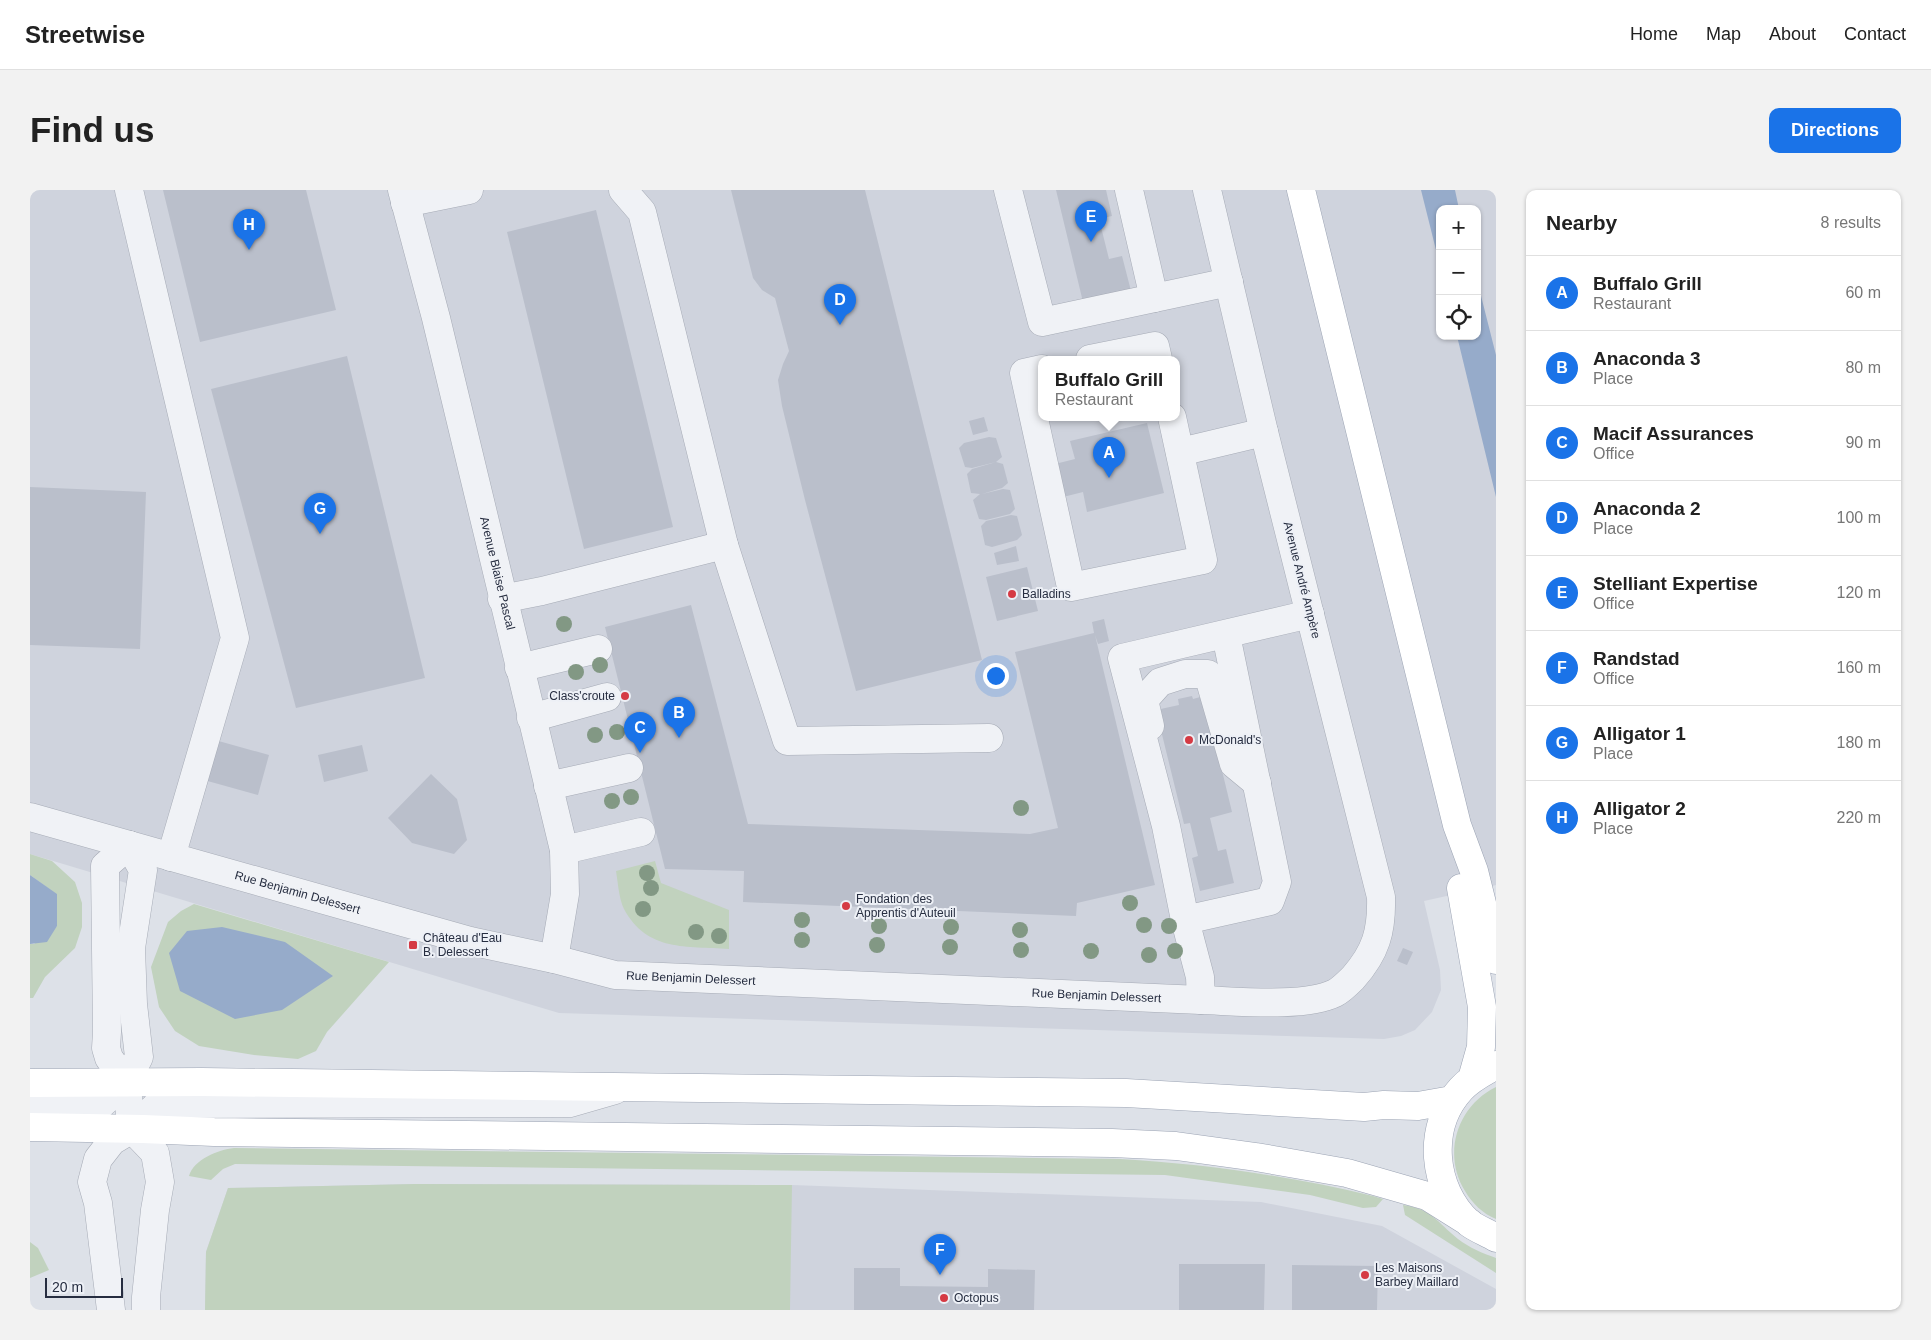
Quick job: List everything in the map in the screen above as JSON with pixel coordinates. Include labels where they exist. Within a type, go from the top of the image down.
[{"type":"main road","points":[[1301,190],[1457,825],[1474,871],[1496,960]]},
{"type":"main road","points":[[1457,825],[1458,871],[1482,1007],[1481,1047],[1472,1079]]},
{"type":"main road","points":[[1470,1223],[1448,1197],[1437,1165],[1438,1132],[1452,1100],[1472,1079],[1496,1065]]},
{"type":"main road","points":[[30,1083],[126,1082],[1126,1093],[1364,1106],[1418,1106],[1452,1100]]},
{"type":"main road","points":[[30,1127],[132,1128],[214,1132],[1112,1143],[1176,1146],[1256,1156],[1347,1173],[1384,1183],[1427,1196],[1496,1238]]},
{"type":"street","points":[[129,190],[236,638],[171,857]]},
{"type":"street","points":[[404,196],[469,190]]},
{"type":"street","points":[[623,190],[642,212],[724,545],[787,740],[989,738]]},
{"type":"street","points":[[1008,190],[1042,322],[1229,282]]},
{"type":"street","points":[[1129,190],[1154,298]]},
{"type":"street","name":"Avenue André Ampère","points":[[1207,190],[1264,432],[1381,897],[1381,922],[1376,944],[1363,967]]},
{"type":"street","name":"Avenue Blaise Pascal","points":[[404,196],[436,318],[502,599],[564,850],[565,894],[554,959]]},
{"type":"street","points":[[1105,356],[1155,346],[1157,356]]},
{"type":"street","points":[[1038,370],[1024,373],[1071,587],[1203,560],[1173,421]]},
{"type":"street","points":[[1180,452],[1264,432]]},
{"type":"street","points":[[502,599],[724,545]]},
{"type":"street","points":[[1201,1000],[1200,977],[1166,826],[1122,658],[1310,614]]},
{"type":"street","points":[[1186,920],[1270,902],[1277,882],[1226,635]]},
{"type":"street","points":[[519,668],[598,649]]},
{"type":"street","points":[[1166,826],[1168,799],[1144,700],[1160,682],[1186,674],[1208,674],[1234,764],[1257,783]]},
{"type":"street","points":[[531,718],[607,698]]},
{"type":"street","points":[[548,786],[629,768]]},
{"type":"street","name":"Rue Benjamin Delessert","points":[[30,817],[470,941],[554,959],[615,975],[1285,1002],[1320,998],[1336,992],[1363,967]]},
{"type":"street","points":[[564,850],[641,832]]},
{"type":"street","points":[[30,1110],[96,1109],[126,1082],[139,1057],[133,1004],[131,948],[143,870],[129,845]]},
{"type":"street","points":[[126,1082],[132,1128],[155,1153],[160,1182],[146,1310]]},
{"type":"street","points":[[111,1310],[98,1203],[92,1182],[98,1160],[112,1141],[132,1128],[158,1104],[570,1103],[625,1087]]},
{"type":"shaded area","points":[[30,190],[1496,190],[1496,885],[1424,901],[1440,970],[1441,990],[1432,1012],[1415,1030],[1401,1036],[1384,1039],[559,1013],[30,854]]},
{"type":"shaded area","points":[[415,1184],[792,1185],[1261,1202],[1382,1226],[1496,1289],[1496,1310],[205,1310],[206,1252],[228,1188]]},
{"type":"green space","points":[[30,854],[52,861],[75,882],[82,903],[82,927],[75,948],[45,977],[33,998],[30,998],[30,944],[34,944],[57,926],[56,894],[30,875]]},
{"type":"green space","points":[[655,861],[661,883],[729,910],[729,949],[669,944],[656,940],[644,933],[633,923],[622,905],[616,871]]},
{"type":"green space","points":[[194,904],[389,962],[327,1032],[316,1051],[298,1059],[254,1055],[199,1046],[175,1031],[159,1007],[151,967],[168,922],[181,911]]},
{"type":"green space","points":[[1496,1087],[1496,1219],[1478,1208],[1465,1191],[1458,1177],[1454,1147],[1457,1132],[1471,1106]]},
{"type":"green space","points":[[234,1148],[1120,1159],[1248,1172],[1311,1182],[1383,1199],[1376,1207],[1363,1208],[1310,1195],[1165,1175],[235,1164],[223,1169],[211,1180],[189,1176],[196,1165],[207,1156]]},
{"type":"green space","points":[[415,1184],[792,1185],[790,1310],[205,1310],[206,1252],[228,1188]]},
{"type":"green space","points":[[1403,1205],[1428,1213],[1463,1242],[1476,1250],[1496,1258],[1496,1273],[1405,1215]]},
{"type":"green space","points":[[30,1242],[38,1248],[49,1270],[30,1278]]},
{"type":"water","points":[[1421,190],[1455,190],[1458,205],[1436,205],[1436,250]]},
{"type":"water","points":[[1481,296],[1496,355],[1496,497],[1458,340],[1481,340]]},
{"type":"water","points":[[30,875],[57,894],[57,926],[47,942],[30,944]]},
{"type":"water","points":[[222,927],[285,942],[333,976],[282,1010],[235,1019],[180,991],[169,953],[187,931]]},
{"type":"building","points":[[163,190],[306,190],[336,310],[200,342]]},
{"type":"building","points":[[731,190],[865,190],[982,660],[856,691],[782,406],[778,380],[789,351],[775,298],[762,290],[753,278]]},
{"type":"building","points":[[1056,190],[1106,190],[1112,216],[1099,219],[1109,259],[1122,256],[1131,291],[1083,302]]},
{"type":"building","points":[[596,210],[673,527],[584,549],[507,232]]},
{"type":"building","points":[[347,356],[425,678],[296,708],[211,389]]},
{"type":"building","points":[[984,417],[988,431],[973,435],[969,421]]},
{"type":"building","points":[[1147,423],[1164,493],[1087,512],[1083,492],[1063,497],[1055,464],[1075,459],[1070,441]]},
{"type":"building","points":[[989,437],[996,438],[1002,457],[996,462],[972,468],[965,467],[959,448],[964,443]]},
{"type":"building","points":[[996,462],[1003,464],[1008,483],[1002,488],[982,494],[1003,489],[1010,490],[1015,509],[1010,514],[986,520],[979,519],[973,500],[980,494],[971,493],[967,474],[972,469]]},
{"type":"building","points":[[30,487],[146,492],[140,649],[30,645]]},
{"type":"building","points":[[1011,515],[1017,516],[1022,535],[1017,540],[992,547],[985,545],[981,526],[986,521]]},
{"type":"building","points":[[1016,546],[1019,561],[997,565],[994,553]]},
{"type":"building","name":"Balladins","points":[[1027,567],[1038,611],[997,621],[986,577]]},
{"type":"building","points":[[691,605],[748,824],[1030,834],[1058,828],[1015,652],[1094,633],[1092,622],[1104,619],[1109,641],[1098,644],[1095,635],[1155,885],[1077,903],[1076,916],[743,902],[744,871],[665,869],[605,627]]},
{"type":"building","name":"McDonald's","points":[[1192,696],[1193,699],[1204,696],[1232,812],[1210,818],[1218,851],[1226,849],[1234,883],[1200,891],[1192,858],[1198,856],[1190,823],[1184,824],[1156,710],[1179,705],[1178,699]]},
{"type":"building","points":[[215,740],[269,755],[258,795],[204,780]]},
{"type":"building","points":[[362,745],[368,771],[324,782],[318,755]]},
{"type":"building","points":[[431,774],[457,799],[467,840],[454,854],[412,843],[388,818]]},
{"type":"building","points":[[1403,948],[1413,952],[1407,965],[1397,961]]},
{"type":"building","points":[[1179,1264],[1265,1264],[1264,1310],[1179,1310]]},
{"type":"building","points":[[1292,1265],[1378,1266],[1377,1310],[1292,1310]]},
{"type":"building","name":"Octopus","points":[[854,1268],[900,1268],[900,1286],[988,1287],[988,1269],[1035,1270],[1034,1310],[854,1310]]},
{"type":"place","name":"Stelliant Expertise","points":[[1091,242]]},
{"type":"place","name":"Alligator 2","points":[[249,250]]},
{"type":"place","name":"Anaconda 2","points":[[840,325]]},
{"type":"place","name":"Buffalo Grill","points":[[1109,478]]},
{"type":"place","name":"Alligator 1","points":[[320,534]]},
{"type":"place","name":"Balladins","points":[[1012,594]]},
{"type":"place","name":"Class'croute","points":[[625,696]]},
{"type":"place","name":"Anaconda 3","points":[[679,738]]},
{"type":"place","name":"McDonald's","points":[[1189,740]]},
{"type":"place","name":"Macif Assurances","points":[[640,753]]},
{"type":"place","name":"Fondation des Apprentis d'Auteuil","points":[[846,906]]},
{"type":"place","name":"Château d'Eau B. Delessert","points":[[413,945]]},
{"type":"place","name":"Randstad","points":[[940,1275]]},
{"type":"place","name":"Les Maisons Barbey Maillard","points":[[1365,1275]]},
{"type":"place","name":"Octopus","points":[[944,1298]]}]
